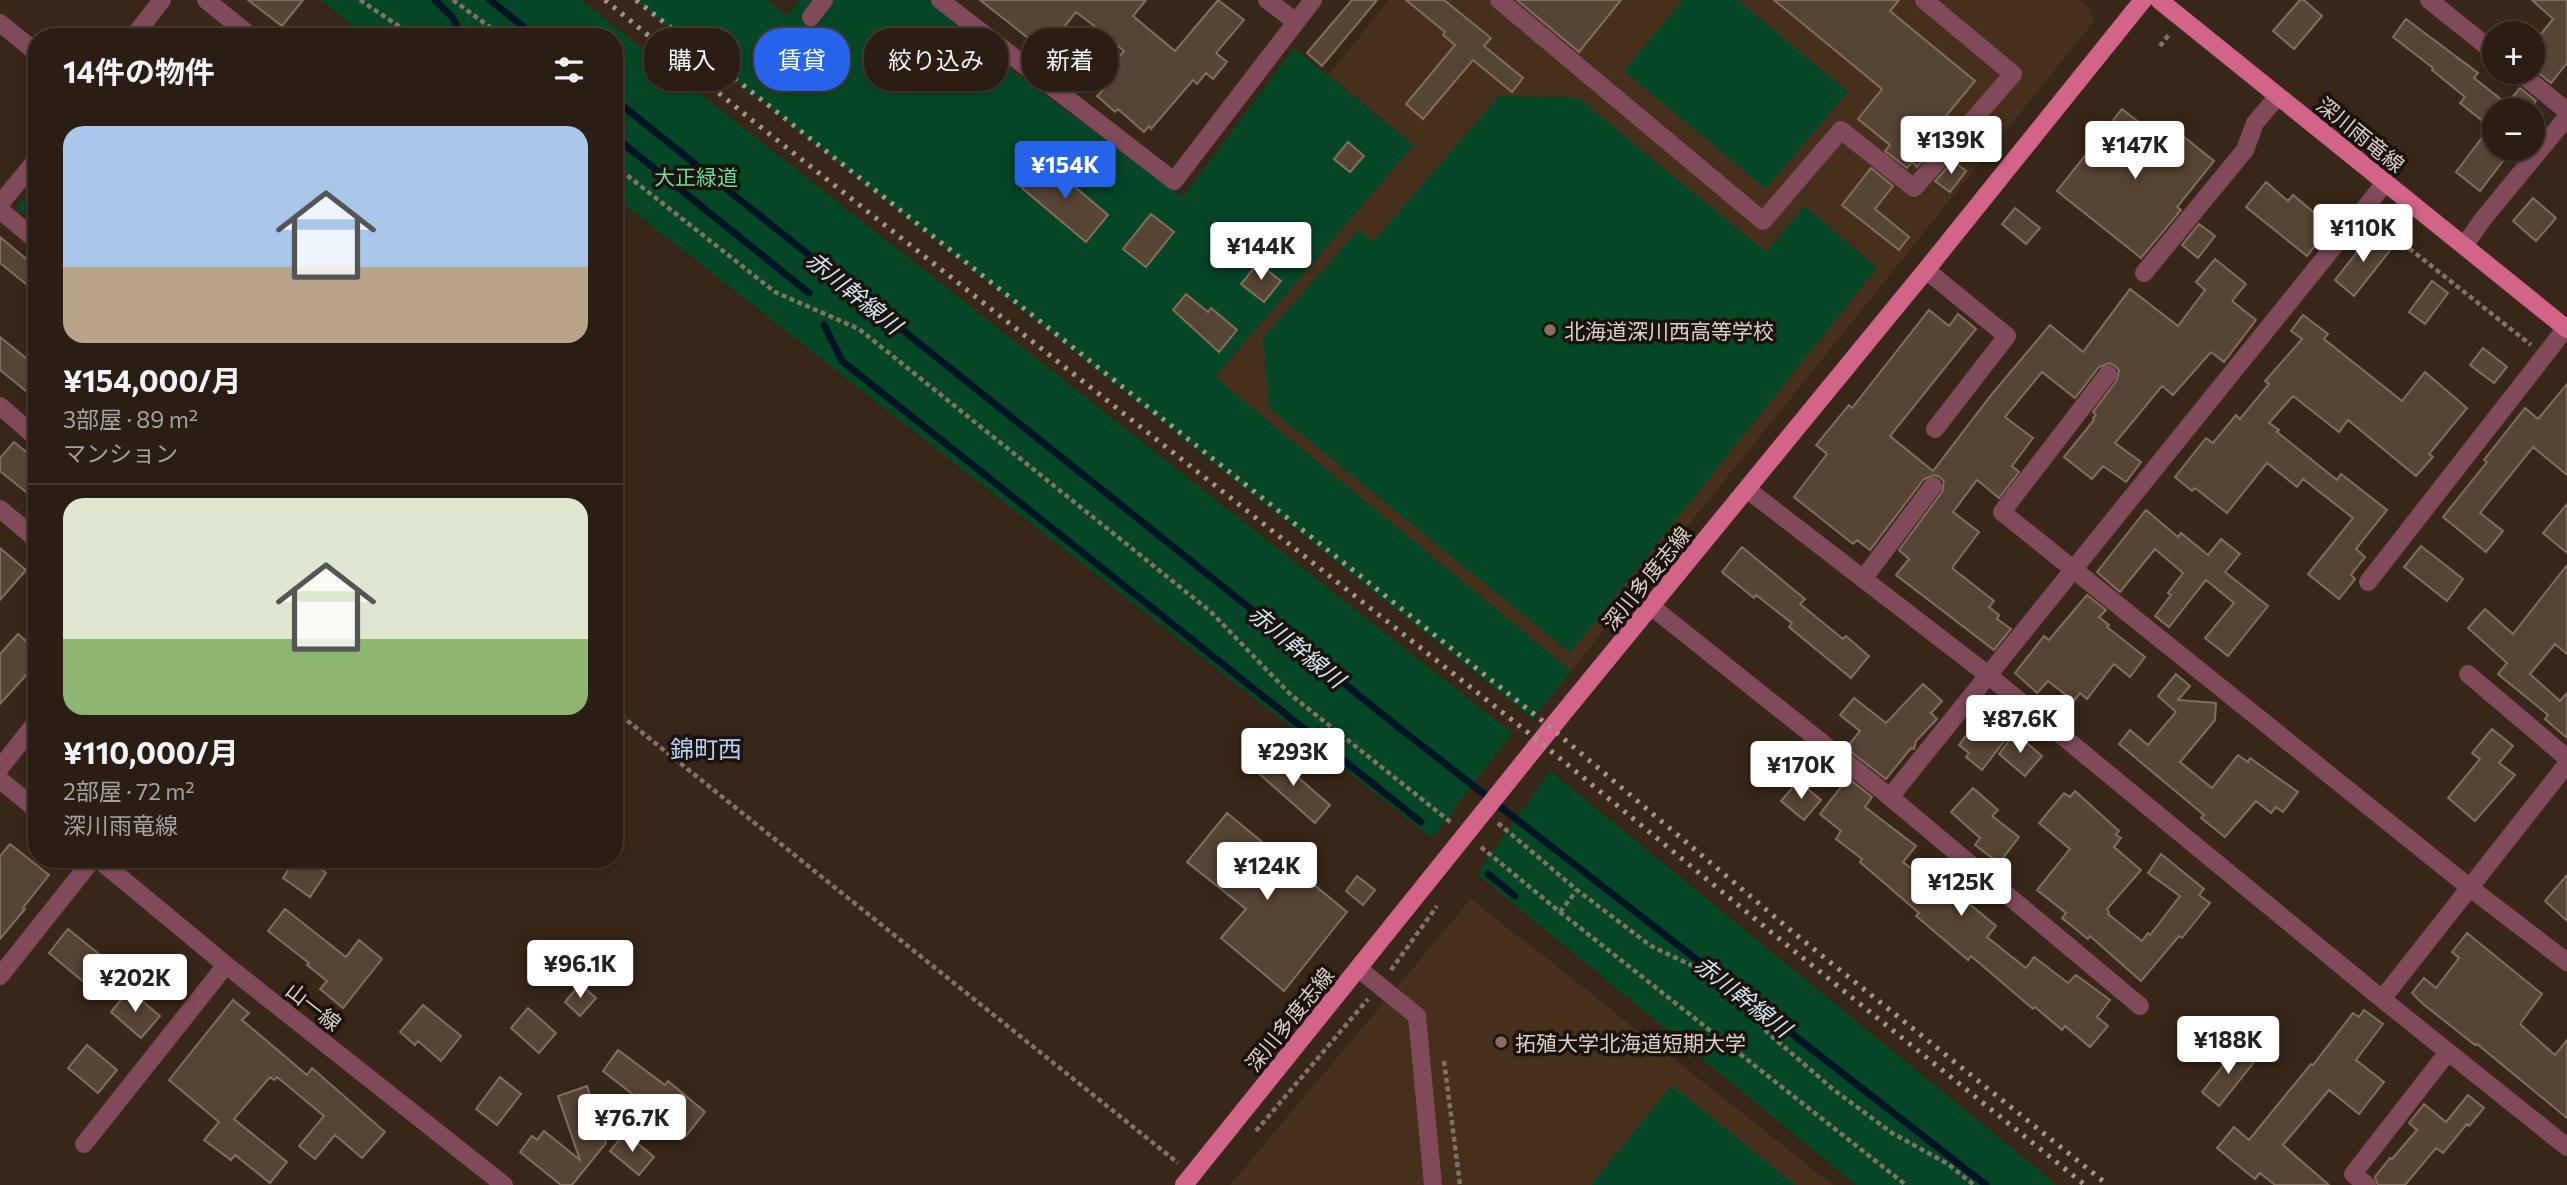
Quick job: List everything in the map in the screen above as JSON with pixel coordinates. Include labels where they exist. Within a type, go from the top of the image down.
[{"type":"main road","name":"深川多度志線","points":[[1188,1180],[1465,834],[2144,0]]},
{"type":"main road","name":"深川雨竜線","points":[[2159,0],[2567,328]]},
{"type":"street","points":[[140,28],[162,0]]},
{"type":"street","points":[[206,0],[241,28]]},
{"type":"street","points":[[811,17],[824,0]]},
{"type":"street","points":[[940,0],[1174,181],[1313,0]]},
{"type":"street","points":[[1267,0],[1296,22]]},
{"type":"street","points":[[1499,0],[1763,220],[1841,131],[1914,188],[2013,74],[1924,0]]},
{"type":"street","points":[[2429,0],[2482,42]]},
{"type":"street","points":[[0,23],[28,46]]},
{"type":"street","points":[[2534,84],[2567,111]]},
{"type":"street","points":[[2144,274],[2245,150],[2255,123],[2278,96]]},
{"type":"street","points":[[2464,246],[2567,117]]},
{"type":"street","points":[[0,204],[28,170]]},
{"type":"street","points":[[1890,797],[2385,183]]},
{"type":"street","points":[[0,210],[28,233]]},
{"type":"street","points":[[1926,270],[2007,336],[1935,429]]},
{"type":"street","points":[[2368,582],[2567,328]]},
{"type":"street","points":[[2108,374],[2002,512],[2469,887],[2567,962]]},
{"type":"street","points":[[0,406],[28,430]]},
{"type":"street","points":[[1863,579],[1933,486]]},
{"type":"street","points":[[1748,489],[1988,675],[2382,999],[2567,1147]]},
{"type":"street","points":[[0,509],[28,532]]},
{"type":"street","points":[[1652,607],[1890,797],[2140,1006]]},
{"type":"street","points":[[2468,674],[2567,758]]},
{"type":"street","points":[[0,768],[28,733]]},
{"type":"street","points":[[2382,999],[2567,764]]},
{"type":"street","points":[[0,780],[28,803]]},
{"type":"street","points":[[0,976],[89,868]]},
{"type":"street","name":"山一線","points":[[107,868],[505,1185]]},
{"type":"street","points":[[84,1144],[226,965]]},
{"type":"street","points":[[1359,969],[1417,1016],[1433,1185]]},
{"type":"street","points":[[2367,1185],[2353,1174],[2448,1052]]},
{"type":"path","points":[[360,0],[402,28]]},
{"type":"path","points":[[453,0],[490,28]]},
{"type":"path","points":[[623,172],[775,292],[859,329],[1211,612],[1291,695],[1906,1185]]},
{"type":"path","points":[[2363,211],[2544,356]]},
{"type":"path","points":[[623,717],[1188,1180]]},
{"type":"path","points":[[1498,823],[1577,890],[1651,946],[1697,968],[1743,1002],[1768,1033],[1834,1090],[1892,1133],[1948,1164],[1974,1185]]},
{"type":"path","points":[[1560,912],[1577,890]]},
{"type":"shaded area","name":"北海道深川西高等学校","points":[[1389,0],[2079,0],[2088,7],[2094,21],[1571,671],[1215,377],[1414,145],[1329,75]]},
{"type":"shaded area","name":"拓殖大学北海道短期大学","points":[[1471,899],[1833,1185],[1230,1185]]},
{"type":"green space","name":"大正緑道","points":[[321,0],[581,0],[617,28],[356,28]]},
{"type":"green space","points":[[635,0],[767,0],[787,16],[800,0],[928,0],[961,28],[864,28],[864,91],[1008,91],[1008,68],[1022,78],[1022,91],[1039,91],[1183,197],[1294,48],[1414,145],[1215,377],[1571,671],[1533,719],[740,84],[740,28],[670,28]]},
{"type":"green space","points":[[1683,0],[1738,0],[1848,92],[1766,189],[1624,71]]},
{"type":"green space","name":"大正緑道","points":[[623,33],[644,50],[644,91],[697,91],[1512,733],[1432,838],[623,203]]},
{"type":"green space","points":[[1499,96],[1578,98],[1766,252],[1805,206],[1877,268],[1570,653],[1269,408],[1263,338],[1358,230],[1373,242]]},
{"type":"green space","points":[[28,193],[28,218],[16,208]]},
{"type":"green space","points":[[1550,771],[2057,1185],[1856,1185],[1477,874]]},
{"type":"green space","points":[[1672,1085],[1785,1177],[1795,1185],[1591,1185]]},
{"type":"building","points":[[248,0],[303,0],[282,26]]},
{"type":"building","points":[[980,0],[1146,0],[1133,16],[1175,51],[1218,0],[1244,20],[1216,53],[1227,62],[1213,79],[1206,73],[1197,84],[1193,80],[1151,129],[1149,126],[1144,132],[1118,109],[1115,112],[1097,96],[1102,91],[1118,91],[1118,58],[1124,51],[1118,46],[1118,28],[1097,28],[1076,12],[1063,28],[1022,28],[1022,33]]},
{"type":"building","points":[[1352,0],[1377,0],[1322,66],[1307,53]]},
{"type":"building","points":[[1406,0],[1444,0],[1491,38],[1484,46],[1523,78],[1512,92],[1473,60],[1423,119],[1406,104],[1455,45],[1443,35],[1445,32]]},
{"type":"building","points":[[1517,0],[1621,0],[1579,52]]},
{"type":"building","points":[[1774,0],[1899,0],[1890,11],[1975,81],[1926,140],[1935,147],[1917,167],[1912,162],[1907,168],[1885,151],[1890,145],[1858,119],[1882,89]]},
{"type":"building","points":[[2300,0],[2304,0],[2322,16],[2294,49],[2273,31]]},
{"type":"building","points":[[2532,0],[2567,0],[2567,63],[2551,83],[2545,78],[2545,29],[2553,19]]},
{"type":"building","points":[[2406,19],[2478,73],[2474,78],[2499,98],[2482,98],[2482,121],[2460,103],[2465,97],[2393,37]]},
{"type":"building","points":[[2520,88],[2532,98],[2512,98]]},
{"type":"building","points":[[2122,109],[2164,142],[2174,129],[2214,161],[2177,207],[2181,210],[2141,258],[2057,191]]},
{"type":"building","points":[[2482,138],[2482,161],[2503,161],[2480,191],[2456,172]]},
{"type":"building","points":[[1348,142],[1364,156],[1350,172],[1334,159]]},
{"type":"building","points":[[1044,161],[1108,215],[1086,242],[1022,188]]},
{"type":"building","points":[[1953,161],[1966,171],[1950,192],[1935,181]]},
{"type":"building","points":[[1871,168],[1893,186],[1875,209],[1909,237],[1899,250],[1842,205]]},
{"type":"building","points":[[2266,182],[2288,201],[2293,195],[2330,226],[2307,256],[2246,207]]},
{"type":"building","points":[[2533,198],[2556,218],[2536,241],[2513,221]]},
{"type":"building","points":[[2015,208],[2040,228],[2026,244],[2002,224]]},
{"type":"building","points":[[1151,214],[1174,232],[1146,267],[1123,249]]},
{"type":"building","points":[[2199,224],[2215,236],[2198,258],[2182,245]]},
{"type":"building","points":[[2372,233],[2392,248],[2354,296],[2335,280]]},
{"type":"building","points":[[0,237],[28,260],[28,286],[0,263]]},
{"type":"building","points":[[2215,259],[2246,284],[2232,301],[2256,320],[2224,362],[2211,352],[2173,395],[2162,386],[2115,443],[2141,462],[2126,482],[2103,466],[2092,479],[2064,457],[2094,420],[2096,415],[2093,412],[2117,380],[2119,370],[2114,365],[2109,363],[2099,367],[2075,398],[2042,372],[2005,417],[2033,438],[2012,466],[2019,472],[1999,498],[1977,480],[1953,512],[1979,532],[1952,568],[1994,601],[1989,607],[1999,615],[1997,619],[2011,629],[1994,650],[1896,575],[1909,559],[1899,550],[1942,492],[1944,482],[1940,477],[1934,475],[1924,479],[1870,550],[1857,540],[1853,544],[1794,497],[1827,454],[1816,445],[1849,405],[1852,408],[1929,310],[1949,326],[1958,314],[1976,329],[1890,436],[1933,471],[1992,394],[2050,325],[2083,352],[2130,289],[2178,326],[2205,290],[2196,282]]},
{"type":"building","points":[[1258,263],[1281,281],[1264,302],[1241,284]]},
{"type":"building","points":[[2432,281],[2448,293],[2425,324],[2409,312]]},
{"type":"building","points":[[1186,294],[1208,312],[1211,308],[1237,330],[1219,352],[1173,310]]},
{"type":"building","points":[[2303,315],[2328,334],[2324,339],[2402,401],[2425,372],[2467,408],[2429,454],[2433,457],[2416,476],[2348,420],[2339,432],[2293,396],[2269,423],[2337,480],[2341,474],[2387,510],[2356,549],[2365,557],[2351,575],[2355,579],[2339,599],[2308,574],[2353,518],[2303,479],[2297,487],[2267,463],[2227,513],[2195,488],[2192,491],[2175,477],[2206,438],[2213,443],[2236,415],[2240,419],[2269,384],[2265,381],[2302,339],[2291,331]]},
{"type":"building","points":[[0,337],[28,360],[28,393],[0,370]]},
{"type":"building","points":[[2483,348],[2507,367],[2494,383],[2470,365]]},
{"type":"building","points":[[2567,384],[2567,475],[2533,447],[2480,513],[2503,531],[2486,552],[2443,517],[2525,408],[2538,419]]},
{"type":"building","points":[[14,442],[28,454],[28,494],[0,471],[0,458]]},
{"type":"building","points":[[2567,504],[2567,553],[2543,533]]},
{"type":"building","points":[[2146,510],[2178,537],[2181,533],[2208,555],[2221,539],[2240,554],[2225,572],[2268,606],[2228,656],[2205,638],[2234,603],[2206,580],[2169,627],[2155,616],[2183,573],[2155,549],[2120,592],[2097,572]]},
{"type":"building","points":[[2421,546],[2463,579],[2447,601],[2404,567]]},
{"type":"building","points":[[1742,547],[1805,599],[1800,604],[1843,639],[1846,636],[1869,656],[1851,678],[1789,627],[1792,623],[1756,595],[1754,598],[1722,572]]},
{"type":"building","points":[[0,548],[26,570],[0,600]]},
{"type":"building","points":[[2567,565],[2567,654],[2555,644],[2530,674],[2560,701],[2567,693],[2567,738],[2545,719],[2548,715],[2498,674],[2507,663],[2468,628],[2485,609],[2513,634]]},
{"type":"building","points":[[2087,595],[2106,610],[2099,617],[2109,625],[2107,627],[2145,657],[2130,677],[2114,664],[2087,699],[2080,693],[2074,701],[2048,681],[2037,693],[2015,673],[2044,636],[2049,640]]},
{"type":"building","points":[[18,634],[28,643],[28,673],[0,704],[0,654]]},
{"type":"building","points":[[2176,674],[2190,686],[2178,700],[2216,703],[2215,720],[2180,762],[2212,788],[2238,755],[2248,762],[2250,758],[2298,792],[2283,812],[2276,807],[2271,813],[2256,801],[2225,837],[2201,818],[2204,815],[2119,744],[2130,730],[2148,745],[2176,712],[2158,696]]},
{"type":"building","points":[[1923,684],[1942,701],[1931,713],[1937,719],[1886,779],[1846,748],[1860,731],[1840,715],[1854,698],[1886,723]]},
{"type":"building","points":[[1983,724],[2005,740],[1982,770],[1966,757],[1969,753],[1959,745],[1971,729],[1976,733]]},
{"type":"building","points":[[2492,729],[2513,746],[2499,763],[2515,775],[2475,821],[2448,798],[2480,759],[2472,753]]},
{"type":"building","points":[[2015,733],[2042,756],[2025,776],[1999,754]]},
{"type":"building","points":[[1271,754],[1330,805],[1315,823],[1256,771]]},
{"type":"building","points":[[1848,778],[1872,797],[1865,807],[1916,846],[1903,862],[1939,889],[1944,883],[1996,926],[1987,937],[2026,968],[2034,957],[2068,983],[2076,975],[2110,1000],[2097,1017],[2108,1026],[2090,1047],[2065,1026],[2062,1030],[2035,1007],[2033,1009],[1971,956],[1968,960],[1916,916],[1919,913],[1860,862],[1862,859],[1836,839],[1841,831],[1820,814]]},
{"type":"building","points":[[1798,781],[1821,800],[1804,820],[1781,801]]},
{"type":"building","points":[[1973,788],[1998,810],[1992,816],[2019,837],[1999,863],[1975,845],[1980,838],[1951,812]]},
{"type":"building","points":[[2075,791],[2119,831],[2116,835],[2121,838],[2114,847],[2141,870],[2107,909],[2108,914],[2142,941],[2148,933],[2150,935],[2180,896],[2148,873],[2161,854],[2204,889],[2199,895],[2210,903],[2182,938],[2179,936],[2141,981],[2090,936],[2088,939],[2062,918],[2066,913],[2037,890],[2070,849],[2039,823],[2064,793],[2070,797]]},
{"type":"building","points":[[1227,813],[1347,912],[1284,991],[1221,938],[1246,909],[1187,862]]},
{"type":"building","points":[[10,844],[28,858],[28,868],[40,868],[49,875],[0,939],[0,856]]},
{"type":"building","points":[[289,868],[319,868],[326,873],[310,897],[283,878]]},
{"type":"building","points":[[2567,875],[2567,921],[2545,901]]},
{"type":"building","points":[[1357,876],[1375,890],[1363,905],[1346,891]]},
{"type":"building","points":[[285,909],[346,957],[359,940],[382,959],[343,1008],[320,989],[327,981],[268,931]]},
{"type":"building","points":[[68,929],[105,959],[85,983],[49,953]]},
{"type":"building","points":[[2467,933],[2542,994],[2520,1024],[2555,1055],[2567,1040],[2567,1118],[2412,993],[2424,978],[2436,988],[2459,958],[2452,952]]},
{"type":"building","points":[[580,984],[596,998],[580,1016],[565,1002]]},
{"type":"building","points":[[129,990],[160,1016],[141,1038],[111,1012]]},
{"type":"building","points":[[233,1000],[249,1013],[242,1020],[307,1075],[312,1068],[385,1132],[362,1158],[335,1135],[315,1159],[299,1146],[324,1116],[277,1077],[274,1080],[270,1077],[234,1119],[287,1162],[270,1183],[235,1155],[231,1160],[204,1140],[219,1122],[169,1080]]},
{"type":"building","points":[[423,1005],[461,1036],[441,1061],[418,1041],[415,1045],[400,1032]]},
{"type":"building","points":[[528,1008],[556,1033],[539,1053],[511,1028]]},
{"type":"building","points":[[2364,1010],[2383,1024],[2356,1060],[2384,1082],[2359,1114],[2329,1090],[2283,1145],[2329,1185],[2275,1185],[2260,1173],[2255,1179],[2217,1148],[2234,1127],[2249,1140],[2353,1013],[2359,1017]]},
{"type":"building","points":[[87,1045],[117,1070],[98,1093],[68,1068]]},
{"type":"building","points":[[2238,1047],[2255,1061],[2219,1106],[2202,1092]]},
{"type":"building","points":[[618,1050],[665,1085],[668,1081],[705,1112],[686,1136],[603,1071]]},
{"type":"building","points":[[500,1077],[521,1094],[497,1125],[476,1109]]},
{"type":"building","points":[[587,1086],[606,1143],[572,1185],[561,1185],[520,1152],[532,1136],[537,1140],[544,1131],[580,1160],[558,1096]]},
{"type":"building","points":[[2468,1095],[2484,1108],[2443,1153],[2436,1148],[2405,1185],[2378,1185],[2375,1177],[2417,1130],[2409,1123],[2424,1104],[2446,1122]]},
{"type":"building","points":[[625,1133],[654,1157],[639,1175],[610,1151]]},
{"type":"waterway","points":[[435,0],[453,18],[458,28]]},
{"type":"waterway","name":"赤川幹線川","points":[[490,0],[525,28]]},
{"type":"waterway","name":"赤川幹線川","points":[[623,106],[1407,734],[1986,1185]]},
{"type":"waterway","points":[[623,143],[809,293]]},
{"type":"waterway","points":[[824,325],[842,361],[1421,822]]},
{"type":"waterway","points":[[1488,874],[1515,896]]},
{"type":"railway","points":[[605,0],[753,121],[1540,742],[2085,1185]]},
{"type":"railway","points":[[636,0],[1539,718],[1795,934],[2108,1185]]},
{"type":"place","name":"北海道深川西高等学校","points":[[1550,330]]},
{"type":"place","name":"拓殖大学北海道短期大学","points":[[1501,1042]]},
{"type":"district","name":"錦町西","points":[[706,748]]}]
